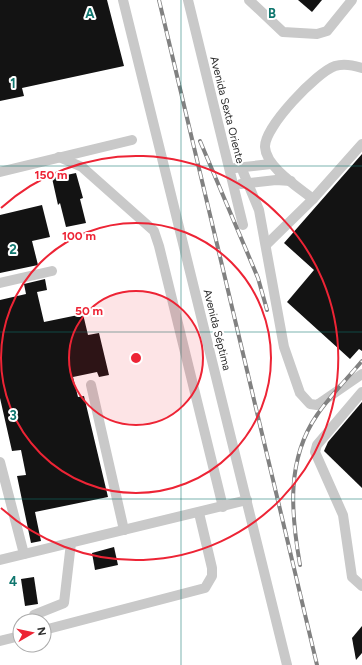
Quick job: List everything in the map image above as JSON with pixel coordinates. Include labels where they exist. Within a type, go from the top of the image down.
[{"type":"street","name":"Avenida Séptima","points":[[123,0],[287,665]]},
{"type":"street","name":"Avenida Sexta Oriente","points":[[188,0],[243,225]]},
{"type":"street","points":[[250,0],[283,32],[317,34],[327,31],[352,0]]},
{"type":"street","points":[[313,199],[271,164],[265,146],[266,139],[271,127],[282,113],[321,74],[334,66],[345,64],[362,68]]},
{"type":"street","points":[[0,172],[132,140]]},
{"type":"street","points":[[266,245],[313,199],[362,144]]},
{"type":"street","points":[[59,157],[82,167],[154,231],[159,246],[223,507]]},
{"type":"street","points":[[229,168],[271,164]]},
{"type":"street","points":[[241,167],[246,183],[259,210],[284,347],[300,393],[310,404],[317,406],[362,374]]},
{"type":"street","points":[[234,185],[276,180],[291,181]]},
{"type":"street","points":[[0,283],[52,271]]},
{"type":"street","points":[[91,385],[124,530]]},
{"type":"street","points":[[362,392],[317,445],[315,452],[343,515],[352,577],[362,586]]},
{"type":"street","points":[[0,462],[24,554]]},
{"type":"street","points":[[0,560],[199,513],[246,500]]},
{"type":"street","points":[[52,628],[205,588],[212,576],[212,568],[199,513]]},
{"type":"street","points":[[39,613],[64,603],[71,543]]},
{"type":"street","points":[[0,641],[12,638]]},
{"type":"building","points":[[0,0],[107,0],[124,66],[22,88],[24,96],[0,101]]},
{"type":"building","points":[[298,0],[322,0],[312,12]]},
{"type":"building","points":[[362,154],[362,351],[359,349],[350,359],[287,302],[314,270],[284,243]]},
{"type":"building","points":[[76,173],[83,198],[80,199],[86,223],[66,227],[60,203],[58,205],[52,178]]},
{"type":"building","points":[[42,205],[50,237],[32,241],[38,265],[0,273],[0,215]]},
{"type":"building","points":[[45,279],[47,290],[37,292],[44,322],[83,314],[88,335],[99,333],[109,375],[99,377],[97,372],[73,377],[78,397],[84,396],[108,497],[35,512],[41,541],[31,543],[17,476],[26,475],[21,450],[12,451],[0,398],[0,300],[26,294],[24,284]]},
{"type":"building","points":[[362,402],[362,488],[324,451],[328,442]]},
{"type":"building","points":[[114,547],[118,565],[95,570],[92,553]]},
{"type":"building","points":[[34,577],[38,604],[25,606],[21,579]]},
{"type":"building","points":[[362,626],[362,653],[356,660],[352,638]]},
{"type":"railway","points":[[159,0],[317,665]]},
{"type":"railway","points":[[200,141],[258,278],[267,310]]},
{"type":"railway","points":[[300,565],[294,526],[293,507],[296,469],[300,450],[307,432],[317,415],[362,361]]}]
